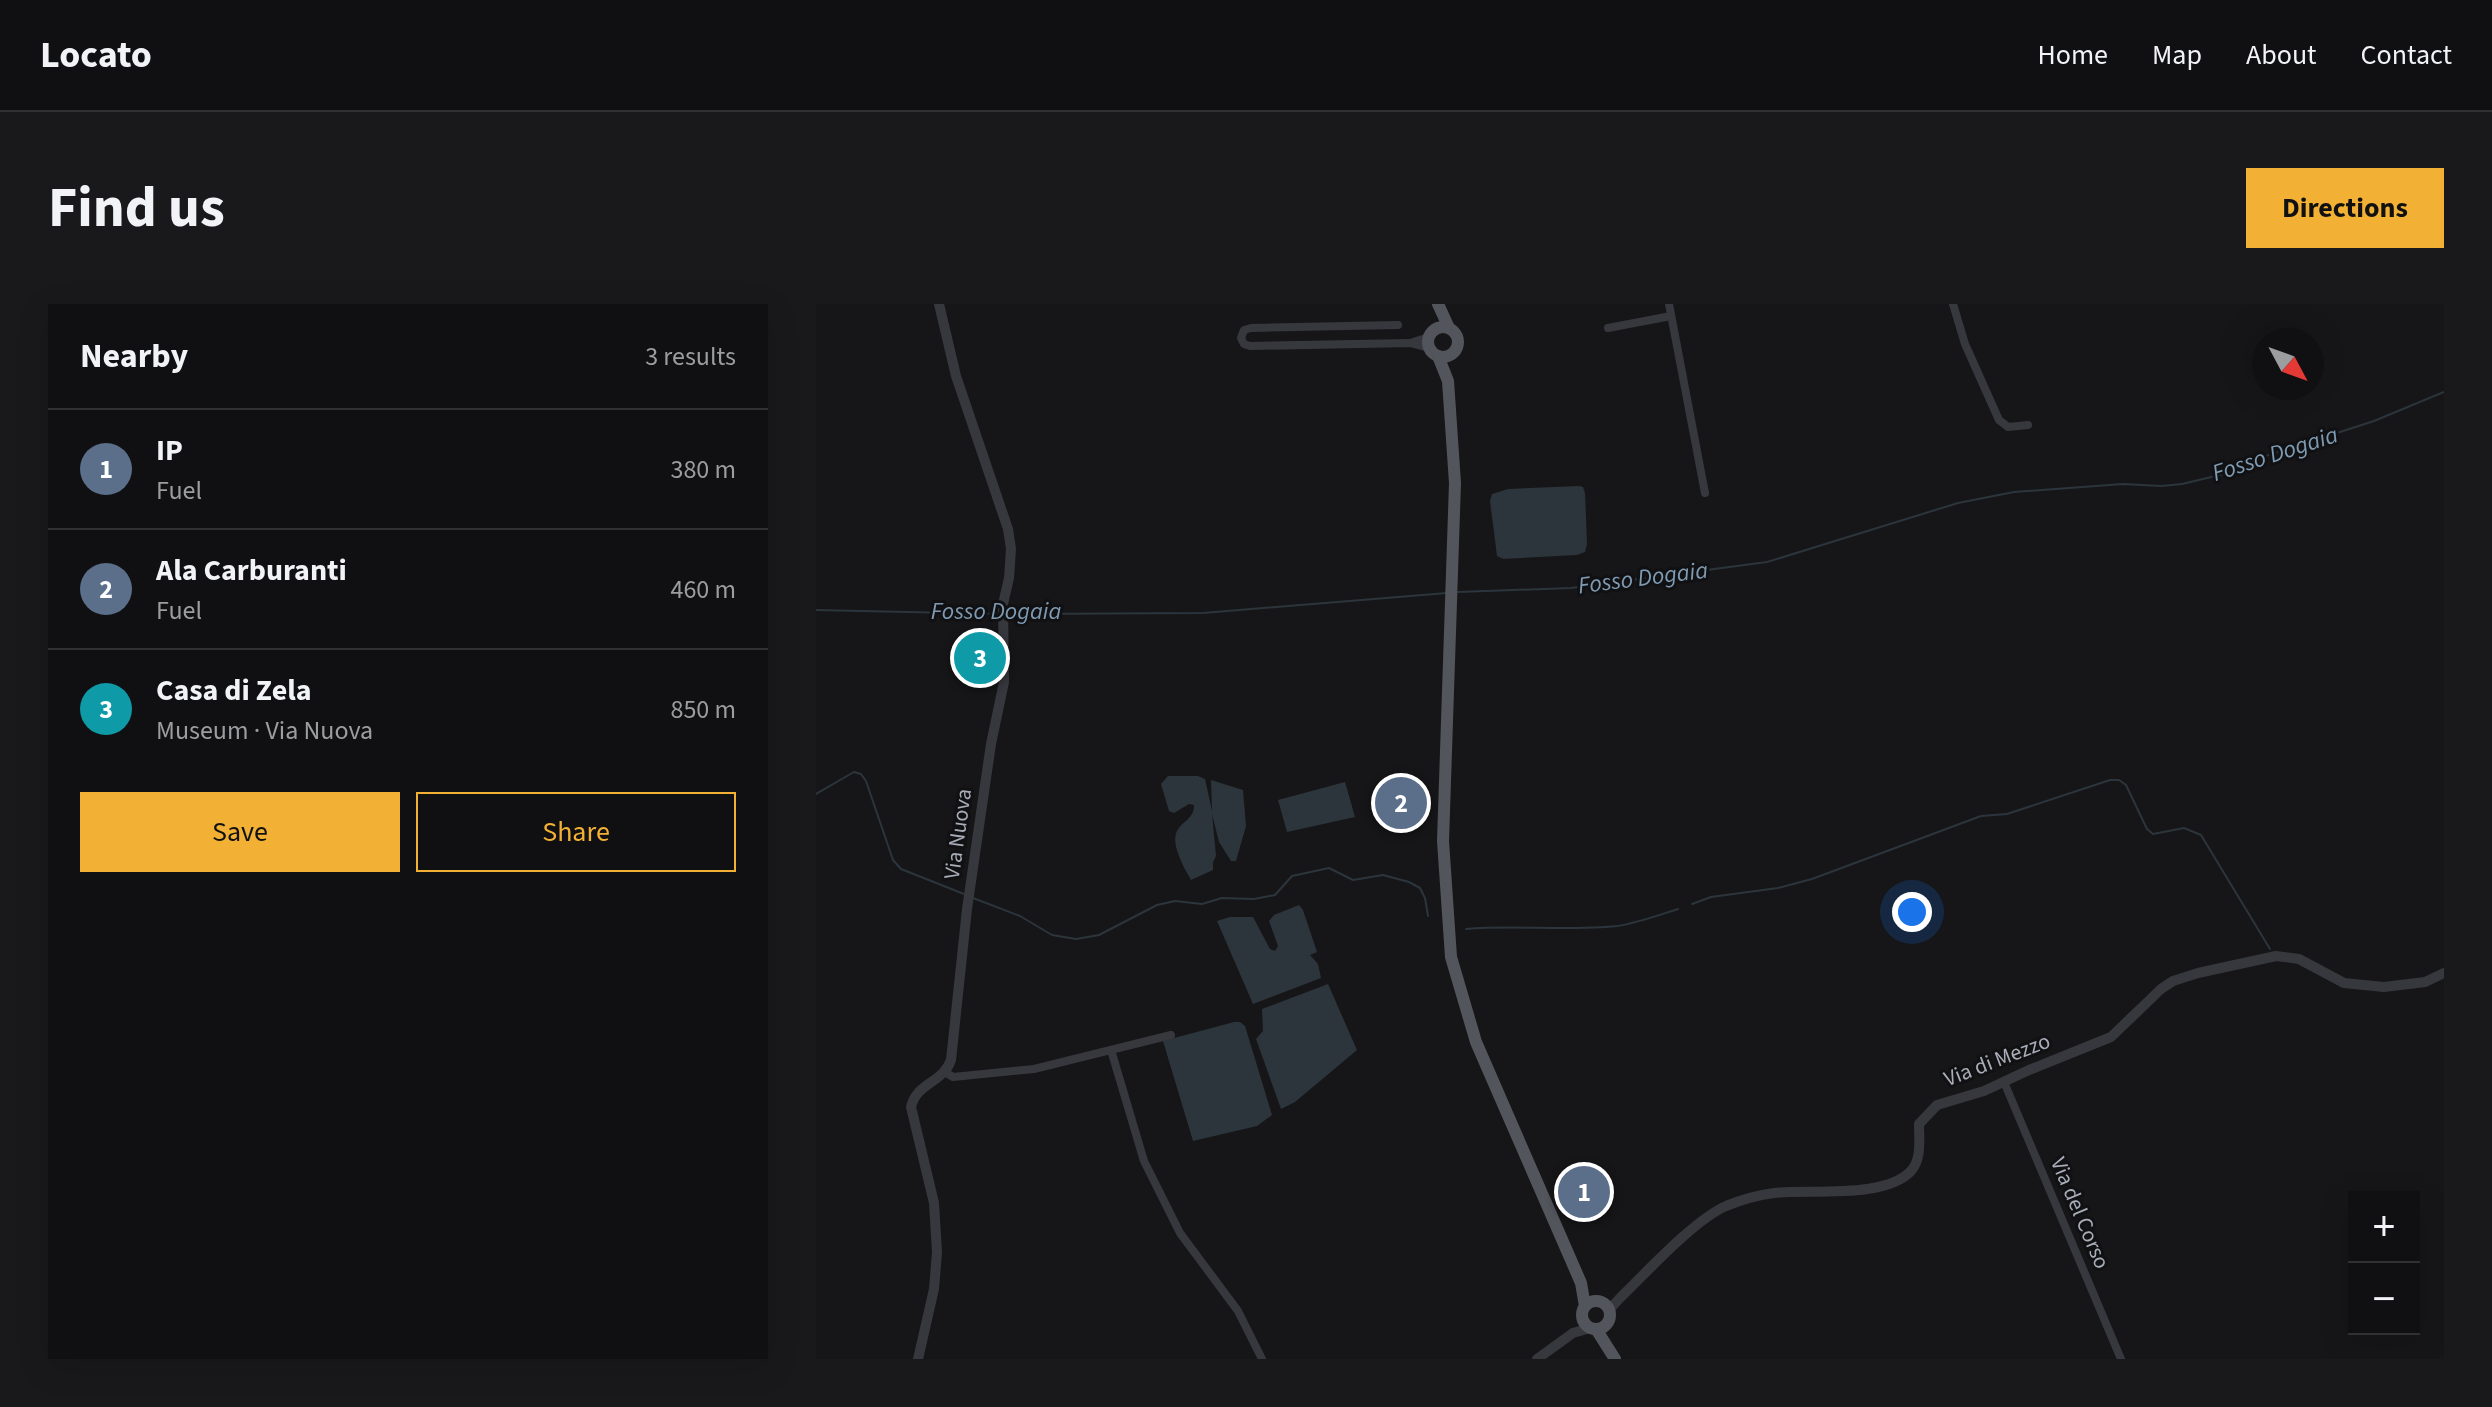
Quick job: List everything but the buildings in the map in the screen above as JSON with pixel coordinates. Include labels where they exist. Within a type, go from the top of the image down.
[{"type":"main road","points":[[1438,304],[1436,340],[1448,381]]},
{"type":"main road","points":[[1436,340],[1456,334],[1458,341],[1452,354],[1448,381],[1455,483],[1448,620],[1443,841],[1446,920],[1451,957],[1476,1042],[1612,1353]]},
{"type":"main road","points":[[1436,340],[1452,354]]},
{"type":"street","name":"Via Nuova","points":[[939,304],[956,376],[1008,529],[1009,578],[1003,604],[1004,682],[991,744],[969,896],[951,1060],[945,1072]]},
{"type":"street","points":[[1669,304],[1705,493]]},
{"type":"street","points":[[1953,304],[1965,344],[1999,420],[2008,427],[2028,425]]},
{"type":"street","points":[[1608,328],[1671,316]]},
{"type":"street","points":[[1338,325],[1339,344]]},
{"type":"street","points":[[1398,325],[1251,328],[1244,330],[1241,338],[1244,344],[1250,346],[1436,340]]},
{"type":"street","name":"Via di Mezzo","points":[[1596,1315],[1619,1299],[1701,1223],[1727,1206],[1770,1193],[1858,1190],[1894,1183],[1912,1170],[1917,1162],[1919,1124],[1937,1105],[1984,1091],[2111,1037],[2173,981],[2217,967],[2276,956],[2311,964],[2344,983],[2384,987],[2425,982],[2444,973]]},
{"type":"street","points":[[918,1359],[934,1289],[937,1252],[934,1203],[911,1107],[919,1089],[945,1072],[953,1077],[1034,1069],[1171,1035]]},
{"type":"street","points":[[1111,1050],[1144,1161],[1180,1233],[1238,1311],[1262,1359]]},
{"type":"street","name":"Via del Corso","points":[[2004,1082],[2121,1359]]},
{"type":"street","points":[[1537,1359],[1596,1315]]},
{"type":"shaded area","points":[[1579,486],[1585,493],[1585,552],[1503,559],[1497,556],[1490,501],[1492,494],[1508,489]]},
{"type":"shaded area","points":[[1168,776],[1198,776],[1205,779],[1212,811],[1211,780],[1243,790],[1246,826],[1236,861],[1231,861],[1219,842],[1212,814],[1216,856],[1213,870],[1191,880],[1179,856],[1175,836],[1192,813],[1194,805],[1189,804],[1174,813],[1169,811],[1161,784]]},
{"type":"shaded area","points":[[1345,782],[1355,817],[1287,832],[1278,800]]},
{"type":"shaded area","points":[[1299,905],[1317,952],[1310,955],[1318,964],[1321,978],[1253,1004],[1217,921],[1230,917],[1253,917],[1270,949],[1275,951],[1278,946],[1269,921],[1274,915]]},
{"type":"shaded area","points":[[1328,984],[1357,1050],[1295,1102],[1281,1109],[1256,1039],[1263,1031],[1262,1009]]},
{"type":"shaded area","points":[[1234,1022],[1245,1026],[1272,1115],[1257,1126],[1193,1141],[1163,1041]]},
{"type":"waterway","name":"Fosso Dogaia","points":[[1458,592],[1571,588],[1767,562],[1958,503],[2014,492],[2123,484],[2182,484],[2224,474],[2266,456],[2374,421],[2444,392]]},
{"type":"waterway","name":"Fosso Dogaia","points":[[1007,614],[1203,613],[1447,593]]},
{"type":"waterway","name":"Fosso Dogaia","points":[[816,610],[1000,614]]},
{"type":"waterway","points":[[816,794],[854,772],[861,774],[893,860],[901,869],[964,894]]},
{"type":"waterway","points":[[1692,904],[1711,897],[1778,888],[1812,879],[1981,816],[2007,814],[2110,780],[2119,780],[2126,785],[2147,829],[2153,834],[2184,828],[2201,835],[2270,949]]},
{"type":"waterway","points":[[973,898],[1020,916],[1052,935],[1076,939],[1099,935],[1157,905],[1175,901],[1202,904],[1222,898],[1254,899],[1275,895],[1292,876],[1329,868],[1353,880],[1383,875],[1409,882],[1420,888],[1428,916]]},
{"type":"waterway","points":[[1466,929],[1617,926],[1678,909]]},
{"type":"place","name":"Casa di Zela","points":[[980,658]]},
{"type":"place","name":"Ala Carburanti","points":[[1401,803]]},
{"type":"place","name":"IP","points":[[1584,1192]]}]
